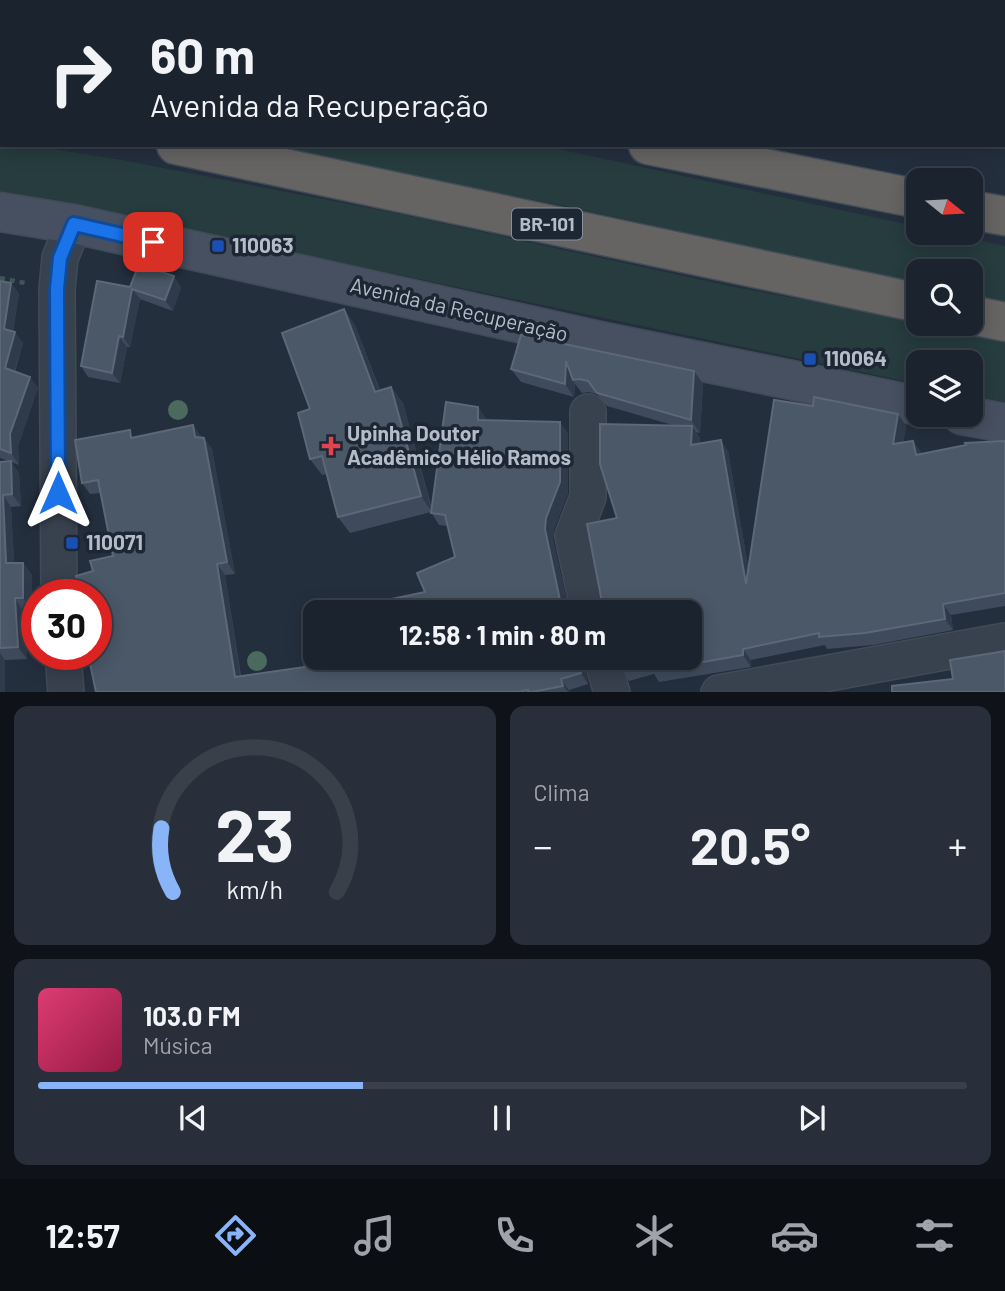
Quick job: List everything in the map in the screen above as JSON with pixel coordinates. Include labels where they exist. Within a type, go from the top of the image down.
[{"type":"highway","name":"BR-101","points":[[185,147],[906,300]]},
{"type":"highway","points":[[658,147],[906,196]]},
{"type":"highway","points":[[984,212],[1005,216]]},
{"type":"highway","points":[[983,317],[1005,322]]},
{"type":"main road","name":"Avenida da Recuperação","points":[[0,212],[74,224],[600,341],[906,403]]},
{"type":"main road","points":[[983,419],[1005,423]]},
{"type":"street","points":[[60,579],[57,289],[60,258],[74,224]]},
{"type":"street","points":[[586,600],[573,536],[588,497],[588,412]]},
{"type":"street","points":[[719,692],[1005,641]]},
{"type":"street","points":[[64,670],[66,692]]},
{"type":"street","points":[[606,670],[612,692]]},
{"type":"green space","points":[[0,147],[40,147],[122,160],[395,213],[734,287],[906,319],[906,336],[983,336],[983,333],[1005,337],[1005,402],[983,397],[983,350],[906,350],[906,381],[0,194]]},
{"type":"green space","points":[[264,147],[549,147],[906,224],[906,245],[984,245],[984,241],[1005,246],[1005,304],[983,299],[983,259],[906,259],[906,282],[566,206]]},
{"type":"building","points":[[139,264],[174,276],[165,300],[132,289],[123,337],[119,336],[112,373],[81,366],[97,281],[130,287]]},
{"type":"building","points":[[0,281],[11,283],[4,329],[15,332],[5,368],[30,377],[10,434],[11,453],[0,449]]},
{"type":"building","points":[[344,309],[375,392],[391,387],[421,496],[338,517],[322,456],[310,459],[298,413],[310,409],[282,333]]},
{"type":"building","points":[[521,335],[694,371],[691,420],[597,393],[588,381],[573,380],[566,361],[565,384],[511,369]]},
{"type":"building","points":[[814,397],[898,414],[893,444],[913,441],[916,455],[966,445],[965,443],[1005,441],[1005,593],[943,604],[945,619],[865,633],[819,637],[819,633],[743,649],[743,655],[702,662],[702,600],[601,600],[587,524],[617,518],[600,464],[600,424],[692,426],[691,445],[721,440],[746,584],[774,400],[813,406]]},
{"type":"building","points":[[446,402],[478,407],[478,420],[560,422],[560,482],[546,518],[545,529],[560,600],[387,600],[425,592],[417,573],[455,557],[445,515],[431,513]]},
{"type":"building","points":[[193,425],[195,437],[204,438],[227,562],[217,564],[235,677],[303,667],[303,670],[580,670],[581,673],[561,679],[563,686],[532,692],[96,692],[91,670],[112,670],[112,579],[77,579],[76,576],[93,571],[90,561],[113,556],[98,480],[82,483],[75,440],[130,430],[131,438]]},
{"type":"building","points":[[11,461],[12,494],[3,495],[6,563],[23,563],[23,579],[21,598],[15,598],[18,647],[0,648],[0,462]]},
{"type":"building","points":[[1005,651],[1005,692],[892,692],[892,686],[953,679],[950,660]]},
{"type":"place","name":"110063","points":[[218,246]]},
{"type":"place","name":"110064","points":[[810,359]]},
{"type":"place","name":"Upinha Doutor Acadêmico Hélio Ramos","points":[[331,446]]},
{"type":"place","name":"110071","points":[[72,543]]},
{"type":"route","points":[[58,493],[57,289],[60,258],[74,224],[153,242]]}]
